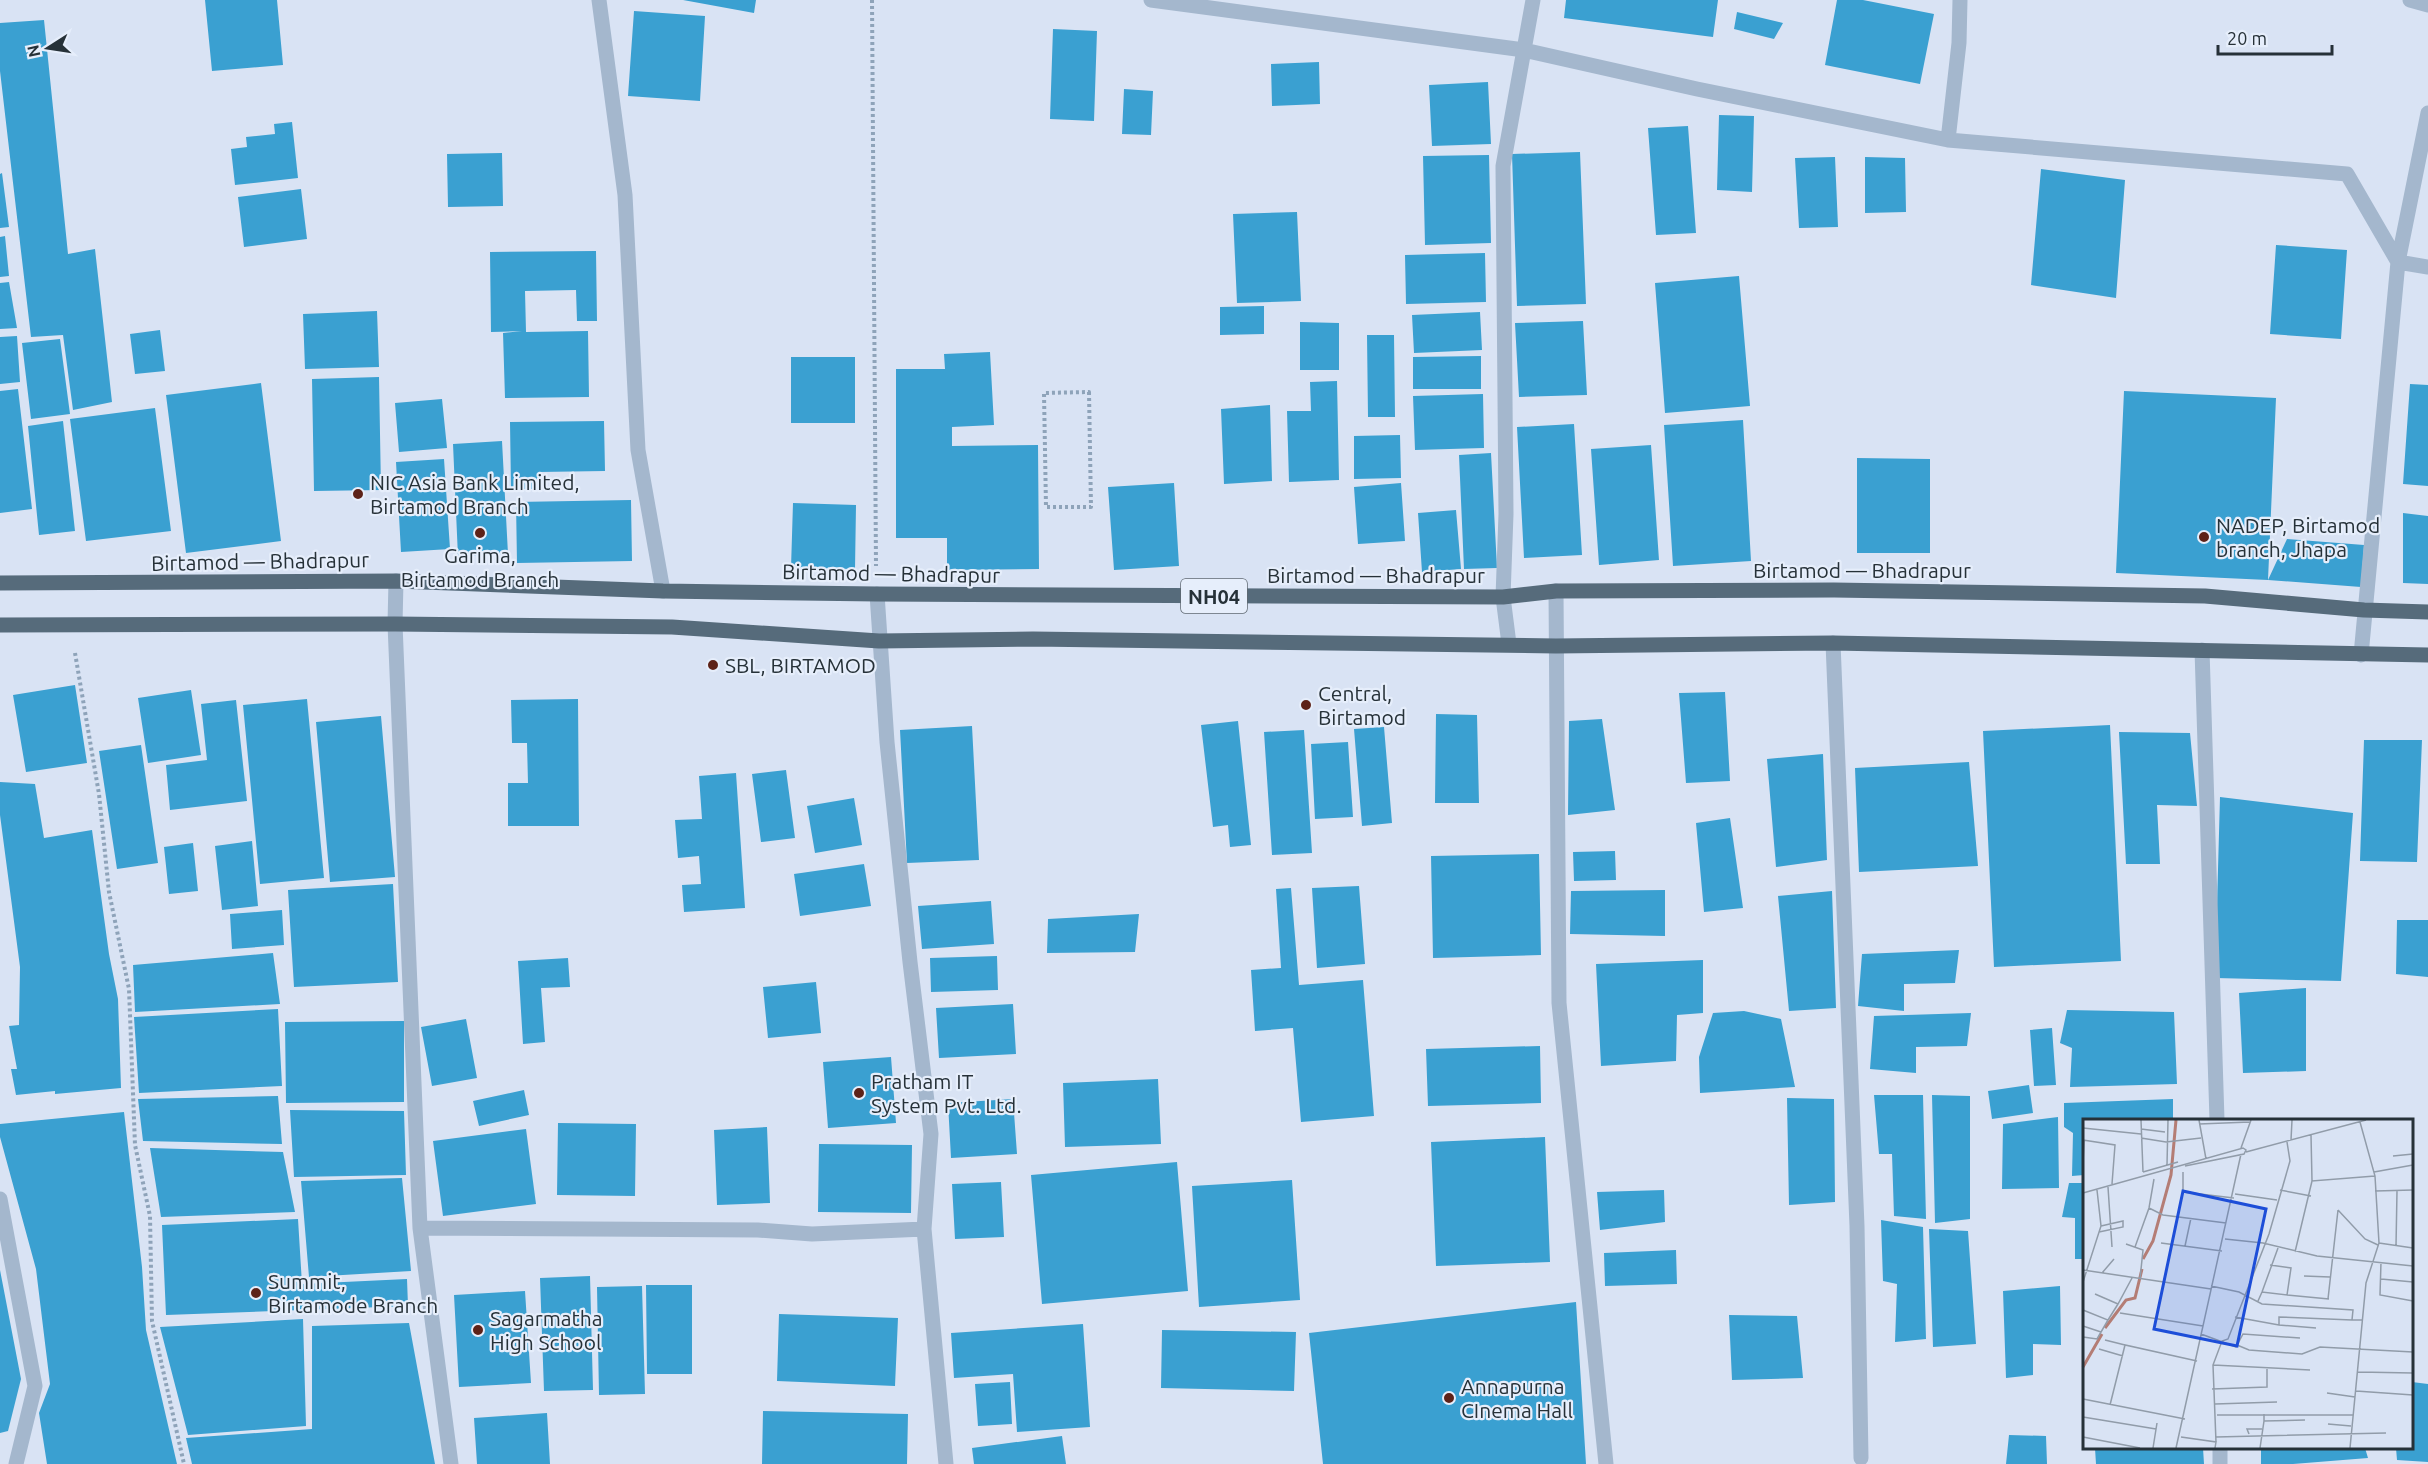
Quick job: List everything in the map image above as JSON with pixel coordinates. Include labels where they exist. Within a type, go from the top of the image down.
[{"type":"main road","name":"Birtamod — Bhadrapur","points":[[0,583],[396,581],[663,591],[1503,597],[1556,591],[1834,590],[2205,596],[2364,610],[2428,612]]},
{"type":"main road","name":"NH04","points":[[0,625],[395,624],[672,627],[879,641],[1033,639],[1556,646],[1833,643],[2428,655]]},
{"type":"street","points":[[599,0],[625,195],[638,450],[663,591]]},
{"type":"street","points":[[1151,0],[1524,50],[1697,89],[1948,140],[2347,174],[2398,262]]},
{"type":"street","points":[[1509,644],[1503,597],[1506,514],[1503,166],[1533,0]]},
{"type":"street","points":[[1948,140],[1959,43],[1960,0]]},
{"type":"street","points":[[2361,655],[2398,262],[2428,113]]},
{"type":"street","points":[[2398,262],[2428,267]]},
{"type":"street","points":[[396,581],[395,624],[420,1228],[451,1464]]},
{"type":"street","points":[[1556,591],[1559,1003],[1606,1464]]},
{"type":"street","points":[[877,594],[879,641],[910,962],[931,1134],[924,1229],[946,1464]]},
{"type":"street","points":[[1833,643],[1857,1226],[1861,1458]]},
{"type":"street","points":[[2202,650],[2217,1119]]},
{"type":"street","points":[[0,1199],[35,1386],[16,1464]]},
{"type":"street","points":[[420,1228],[758,1230],[812,1234],[924,1229]]},
{"type":"path","points":[[872,0],[877,594]]},
{"type":"path","points":[[1089,392],[1091,507],[1047,507],[1044,393],[1089,392]]},
{"type":"path","points":[[69,625],[99,794],[109,892],[129,989],[135,1145],[150,1216],[152,1321],[184,1464]]},
{"type":"building","points":[[205,0],[277,0],[283,65],[212,71]]},
{"type":"building","points":[[683,0],[756,0],[754,13]]},
{"type":"building","points":[[1566,0],[1718,0],[1713,37],[1564,18]]},
{"type":"building","points":[[1837,0],[1863,0],[1934,14],[1920,84],[1825,65]]},
{"type":"building","points":[[634,11],[705,16],[700,101],[628,96]]},
{"type":"building","points":[[1737,12],[1783,23],[1774,39],[1734,29]]},
{"type":"building","points":[[44,20],[68,254],[95,249],[112,402],[73,410],[63,335],[31,337],[0,71],[0,23]]},
{"type":"building","points":[[1053,29],[1097,31],[1094,121],[1050,119]]},
{"type":"building","points":[[1319,62],[1320,104],[1272,106],[1271,64]]},
{"type":"building","points":[[1488,82],[1491,144],[1432,146],[1429,85]]},
{"type":"building","points":[[1124,89],[1153,91],[1151,135],[1122,134]]},
{"type":"building","points":[[1719,115],[1754,116],[1752,192],[1717,190]]},
{"type":"building","points":[[292,122],[298,178],[235,185],[231,149],[247,147],[246,137],[275,134],[274,124]]},
{"type":"building","points":[[1688,126],[1696,233],[1656,235],[1648,128]]},
{"type":"building","points":[[1580,152],[1586,304],[1517,306],[1512,154]]},
{"type":"building","points":[[502,153],[503,206],[448,207],[447,154]]},
{"type":"building","points":[[1489,155],[1491,243],[1425,245],[1423,156]]},
{"type":"building","points":[[1835,157],[1838,227],[1799,228],[1795,158]]},
{"type":"building","points":[[1865,157],[1905,158],[1906,212],[1865,213]]},
{"type":"building","points":[[2041,169],[2125,180],[2116,298],[2031,285]]},
{"type":"building","points":[[2,173],[9,227],[0,228],[0,174]]},
{"type":"building","points":[[301,189],[307,239],[244,247],[238,197]]},
{"type":"building","points":[[1297,212],[1301,301],[1237,303],[1233,214]]},
{"type":"building","points":[[5,236],[9,276],[0,277],[0,237]]},
{"type":"building","points":[[2276,245],[2347,250],[2341,339],[2270,334]]},
{"type":"building","points":[[596,251],[597,321],[577,321],[576,290],[525,291],[526,332],[588,331],[589,397],[505,398],[503,333],[522,331],[491,332],[490,252]]},
{"type":"building","points":[[1485,253],[1486,302],[1406,304],[1405,255]]},
{"type":"building","points":[[1739,276],[1750,406],[1665,413],[1655,283]]},
{"type":"building","points":[[9,282],[17,328],[0,329],[0,283]]},
{"type":"building","points":[[1264,306],[1264,334],[1220,335],[1220,307]]},
{"type":"building","points":[[377,311],[379,367],[305,369],[303,314]]},
{"type":"building","points":[[1480,312],[1482,350],[1414,353],[1412,315]]},
{"type":"building","points":[[1583,321],[1587,395],[1519,397],[1515,323]]},
{"type":"building","points":[[1300,322],[1339,323],[1339,370],[1300,370]]},
{"type":"building","points":[[160,330],[165,371],[135,374],[130,334]]},
{"type":"building","points":[[1367,335],[1394,335],[1395,417],[1368,417]]},
{"type":"building","points":[[17,336],[20,382],[0,384],[0,337]]},
{"type":"building","points":[[60,339],[70,414],[31,419],[22,343]]},
{"type":"building","points":[[990,352],[994,425],[952,427],[952,446],[1038,445],[1039,569],[947,570],[947,538],[896,538],[896,369],[945,369],[944,354]]},
{"type":"building","points":[[1481,356],[1481,389],[1413,389],[1413,357]]},
{"type":"building","points":[[791,357],[855,357],[855,423],[791,423]]},
{"type":"building","points":[[379,377],[381,490],[314,491],[312,379]]},
{"type":"building","points":[[1337,381],[1339,480],[1289,482],[1287,411],[1311,411],[1310,382]]},
{"type":"building","points":[[261,383],[281,541],[186,553],[166,395]]},
{"type":"building","points":[[2410,384],[2428,385],[2428,486],[2403,484]]},
{"type":"building","points":[[18,389],[32,509],[0,513],[0,391]]},
{"type":"building","points":[[2124,391],[2276,398],[2268,580],[2116,573]]},
{"type":"building","points":[[1483,394],[1484,448],[1415,450],[1413,396]]},
{"type":"building","points":[[442,399],[447,448],[399,452],[395,403]]},
{"type":"building","points":[[1270,405],[1272,481],[1224,484],[1221,409]]},
{"type":"building","points":[[155,408],[171,531],[86,541],[70,419]]},
{"type":"building","points":[[1743,420],[1751,561],[1673,566],[1664,425]]},
{"type":"building","points":[[63,421],[75,531],[39,535],[28,426]]},
{"type":"building","points":[[604,421],[605,471],[539,472],[539,489],[511,489],[510,422]]},
{"type":"building","points":[[1574,424],[1582,555],[1524,558],[1517,427]]},
{"type":"building","points":[[1400,435],[1401,478],[1354,479],[1354,436]]},
{"type":"building","points":[[502,441],[508,554],[458,557],[453,444]]},
{"type":"building","points":[[1651,445],[1659,560],[1599,565],[1591,449]]},
{"type":"building","points":[[1491,453],[1497,568],[1464,569],[1459,455]]},
{"type":"building","points":[[1857,458],[1930,459],[1930,553],[1857,553]]},
{"type":"building","points":[[444,459],[450,549],[401,552],[396,462]]},
{"type":"building","points":[[1174,483],[1179,566],[1114,570],[1108,487]]},
{"type":"building","points":[[1401,483],[1405,541],[1358,544],[1354,487]]},
{"type":"building","points":[[631,500],[632,561],[517,563],[516,502]]},
{"type":"building","points":[[793,503],[856,505],[855,569],[791,568]]},
{"type":"building","points":[[1456,510],[1461,569],[1422,572],[1418,513]]},
{"type":"building","points":[[2403,513],[2428,516],[2428,584],[2403,583]]},
{"type":"building","points":[[2287,539],[2364,545],[2361,587],[2268,580]]},
{"type":"building","points":[[75,685],[87,763],[26,772],[13,695]]},
{"type":"building","points":[[191,690],[201,755],[148,763],[138,698]]},
{"type":"building","points":[[1725,692],[1730,781],[1686,783],[1679,693]]},
{"type":"building","points":[[307,699],[324,878],[260,884],[243,705]]},
{"type":"building","points":[[578,699],[579,826],[508,826],[508,783],[528,783],[527,743],[512,743],[511,700]]},
{"type":"building","points":[[236,700],[247,801],[170,810],[166,765],[207,760],[201,704]]},
{"type":"building","points":[[1436,714],[1477,715],[1479,803],[1435,803]]},
{"type":"building","points":[[381,716],[395,877],[330,882],[316,722]]},
{"type":"building","points":[[1602,719],[1615,810],[1568,815],[1569,721]]},
{"type":"building","points":[[1238,721],[1251,845],[1230,847],[1228,825],[1213,827],[1201,725]]},
{"type":"building","points":[[2110,725],[2121,961],[1994,967],[1983,731]]},
{"type":"building","points":[[972,726],[979,860],[907,863],[900,730]]},
{"type":"building","points":[[1384,727],[1392,823],[1362,826],[1354,729]]},
{"type":"building","points":[[1304,730],[1312,853],[1272,855],[1264,732]]},
{"type":"building","points":[[2119,732],[2190,733],[2197,806],[2157,805],[2160,864],[2126,864]]},
{"type":"building","points":[[2364,740],[2422,740],[2417,862],[2360,861]]},
{"type":"building","points":[[1348,742],[1353,817],[1315,819],[1311,744]]},
{"type":"building","points":[[141,745],[158,863],[117,869],[99,751]]},
{"type":"building","points":[[1823,754],[1827,860],[1776,867],[1767,759]]},
{"type":"building","points":[[1969,762],[1978,866],[1859,872],[1855,768]]},
{"type":"building","points":[[786,770],[795,838],[761,842],[752,774]]},
{"type":"building","points":[[736,773],[745,908],[684,912],[682,885],[701,884],[699,856],[678,858],[675,820],[702,819],[699,776]]},
{"type":"building","points":[[0,782],[35,784],[44,838],[92,830],[109,954],[118,999],[121,1088],[16,1095],[11,1069],[17,1069],[9,1026],[19,1025],[20,967],[0,815]]},
{"type":"building","points":[[2220,797],[2353,813],[2341,981],[2215,978]]},
{"type":"building","points":[[854,798],[862,845],[815,853],[807,806]]},
{"type":"building","points":[[1730,818],[1743,908],[1704,912],[1696,823]]},
{"type":"building","points":[[252,841],[258,906],[222,910],[215,846]]},
{"type":"building","points":[[193,843],[198,891],[169,894],[164,847]]},
{"type":"building","points":[[1615,851],[1616,880],[1574,881],[1573,852]]},
{"type":"building","points":[[1539,854],[1541,955],[1433,958],[1431,856]]},
{"type":"building","points":[[864,864],[871,906],[800,916],[794,874]]},
{"type":"building","points":[[393,884],[398,982],[294,987],[288,890]]},
{"type":"building","points":[[1359,886],[1365,964],[1317,968],[1312,888]]},
{"type":"building","points":[[1291,888],[1299,985],[1363,980],[1374,1116],[1301,1122],[1293,1028],[1255,1031],[1251,970],[1281,968],[1276,889]]},
{"type":"building","points":[[1665,890],[1665,936],[1570,934],[1571,891]]},
{"type":"building","points":[[1832,891],[1836,1008],[1789,1011],[1778,896]]},
{"type":"building","points":[[991,901],[994,944],[922,949],[918,906]]},
{"type":"building","points":[[282,910],[284,945],[232,949],[230,914]]},
{"type":"building","points":[[1139,914],[1135,952],[1047,953],[1048,919]]},
{"type":"building","points":[[2397,920],[2428,920],[2428,977],[2396,974]]},
{"type":"building","points":[[1959,950],[1955,983],[1904,984],[1904,1011],[1858,1006],[1862,954]]},
{"type":"building","points":[[273,953],[280,1004],[135,1012],[133,965]]},
{"type":"building","points":[[997,956],[998,990],[931,992],[930,958]]},
{"type":"building","points":[[568,958],[570,987],[541,988],[545,1042],[523,1044],[518,961]]},
{"type":"building","points":[[1703,960],[1703,1013],[1677,1015],[1676,1061],[1601,1066],[1596,964]]},
{"type":"building","points":[[816,982],[821,1033],[768,1038],[763,987]]},
{"type":"building","points":[[2306,988],[2306,1071],[2243,1073],[2239,993]]},
{"type":"building","points":[[1013,1004],[1016,1054],[939,1058],[936,1008]]},
{"type":"building","points":[[278,1009],[282,1086],[139,1093],[134,1017]]},
{"type":"building","points":[[2067,1010],[2174,1012],[2177,1084],[2070,1087],[2072,1048],[2060,1043]]},
{"type":"building","points":[[1744,1011],[1781,1019],[1795,1087],[1700,1093],[1699,1057],[1713,1013]]},
{"type":"building","points":[[1971,1013],[1967,1046],[1916,1047],[1916,1073],[1870,1069],[1874,1016]]},
{"type":"building","points":[[466,1019],[477,1078],[432,1086],[421,1027]]},
{"type":"building","points":[[404,1021],[404,1102],[286,1103],[285,1022]]},
{"type":"building","points":[[2052,1028],[2056,1085],[2034,1086],[2030,1030]]},
{"type":"building","points":[[1540,1046],[1541,1103],[1428,1106],[1426,1049]]},
{"type":"building","name":"Pratham IT System Pvt. Ltd.","points":[[891,1057],[896,1123],[828,1128],[823,1062]]},
{"type":"building","points":[[1158,1079],[1161,1144],[1065,1147],[1063,1083]]},
{"type":"building","points":[[2029,1085],[2033,1113],[1992,1119],[1988,1091]]},
{"type":"building","points":[[524,1090],[529,1115],[479,1126],[473,1101]]},
{"type":"building","points":[[1874,1095],[1923,1095],[1926,1219],[1894,1216],[1892,1154],[1879,1154]]},
{"type":"building","points":[[1932,1095],[1970,1096],[1970,1219],[1935,1223]]},
{"type":"building","points":[[278,1096],[282,1144],[143,1141],[138,1099]]},
{"type":"building","points":[[1787,1098],[1834,1099],[1835,1202],[1789,1205]]},
{"type":"building","points":[[1013,1099],[1017,1154],[951,1158],[948,1103]]},
{"type":"building","points":[[2173,1099],[2173,1119],[2083,1119],[2083,1175],[2072,1176],[2073,1133],[2064,1127],[2064,1103]]},
{"type":"building","points":[[290,1110],[404,1111],[406,1175],[294,1177]]},
{"type":"building","points":[[124,1112],[142,1267],[146,1330],[177,1464],[47,1464],[39,1413],[50,1384],[36,1269],[0,1137],[0,1124]]},
{"type":"building","points":[[2058,1117],[2059,1188],[2002,1189],[2003,1124]]},
{"type":"building","points":[[558,1123],[636,1124],[635,1196],[557,1195]]},
{"type":"building","points":[[767,1127],[770,1203],[717,1205],[714,1130]]},
{"type":"building","points":[[526,1129],[536,1204],[443,1216],[433,1141]]},
{"type":"building","points":[[1545,1137],[1550,1262],[1436,1266],[1431,1142]]},
{"type":"building","points":[[819,1144],[912,1145],[911,1213],[818,1212]]},
{"type":"building","points":[[150,1148],[283,1152],[295,1212],[161,1217]]},
{"type":"building","points":[[1177,1162],[1188,1291],[1042,1304],[1031,1175]]},
{"type":"building","points":[[402,1178],[411,1271],[309,1277],[301,1181]]},
{"type":"building","points":[[1292,1180],[1300,1300],[1199,1307],[1192,1186]]},
{"type":"building","points":[[1001,1182],[1004,1237],[955,1239],[952,1184]]},
{"type":"building","points":[[2069,1183],[2083,1183],[2083,1259],[2075,1259],[2075,1218],[2062,1217]]},
{"type":"building","points":[[1664,1190],[1665,1222],[1600,1230],[1597,1192]]},
{"type":"building","points":[[298,1219],[302,1284],[407,1279],[408,1306],[166,1315],[162,1225]]},
{"type":"building","points":[[1881,1220],[1923,1227],[1926,1339],[1895,1342],[1897,1284],[1883,1281]]},
{"type":"building","points":[[1929,1229],[1968,1231],[1976,1344],[1933,1347]]},
{"type":"building","points":[[1676,1250],[1677,1284],[1605,1286],[1604,1253]]},
{"type":"building","points":[[0,1270],[21,1379],[8,1431],[0,1433]]},
{"type":"building","points":[[590,1276],[593,1390],[544,1391],[540,1278]]},
{"type":"building","points":[[646,1285],[692,1285],[692,1374],[647,1374]]},
{"type":"building","points":[[642,1286],[645,1394],[599,1395],[597,1287]]},
{"type":"building","points":[[2060,1286],[2061,1345],[2033,1344],[2033,1375],[2006,1378],[2003,1291]]},
{"type":"building","points":[[525,1291],[531,1383],[459,1387],[454,1295]]},
{"type":"building","name":"Annapurna CInema Hall","points":[[1576,1302],[1586,1464],[1323,1464],[1309,1333]]},
{"type":"building","points":[[779,1314],[898,1318],[895,1386],[777,1381]]},
{"type":"building","points":[[1729,1315],[1797,1316],[1803,1378],[1732,1380]]},
{"type":"building","points":[[303,1319],[306,1426],[188,1435],[160,1327]]},
{"type":"building","points":[[409,1323],[435,1464],[192,1464],[186,1438],[312,1429],[312,1326]]},
{"type":"building","points":[[1083,1324],[1090,1427],[1017,1432],[1013,1374],[954,1378],[951,1333]]},
{"type":"building","points":[[1162,1330],[1296,1332],[1294,1391],[1161,1388]]},
{"type":"building","points":[[1010,1382],[1012,1424],[978,1426],[975,1384]]},
{"type":"building","points":[[2413,1382],[2428,1384],[2428,1462],[2397,1460],[2396,1449],[2413,1449]]},
{"type":"building","points":[[763,1411],[908,1414],[907,1464],[762,1464]]},
{"type":"building","points":[[547,1413],[550,1464],[477,1464],[474,1418]]},
{"type":"building","points":[[2009,1435],[2046,1436],[2047,1464],[2006,1464]]},
{"type":"building","points":[[1062,1436],[1066,1464],[974,1464],[972,1448]]},
{"type":"building","points":[[2095,1449],[2203,1449],[2204,1464],[2096,1464]]},
{"type":"building","points":[[2261,1449],[2365,1449],[2368,1458],[2293,1464],[2261,1464]]},
{"type":"place","name":"NIC Asia Bank Limited, Birtamod Branch","points":[[358,494]]},
{"type":"place","name":"Garima, Birtamod Branch","points":[[480,533]]},
{"type":"place","name":"NADEP, Birtamod branch, Jhapa","points":[[2204,537]]},
{"type":"place","name":"SBL, BIRTAMOD","points":[[713,665]]},
{"type":"place","name":"Central, Birtamod","points":[[1306,705]]},
{"type":"place","name":"Pratham IT System Pvt. Ltd.","points":[[859,1093]]},
{"type":"place","name":"Summit, Birtamode Branch","points":[[256,1293]]},
{"type":"place","name":"Sagarmatha High School","points":[[478,1330]]},
{"type":"place","name":"Annapurna CInema Hall","points":[[1449,1398]]}]
